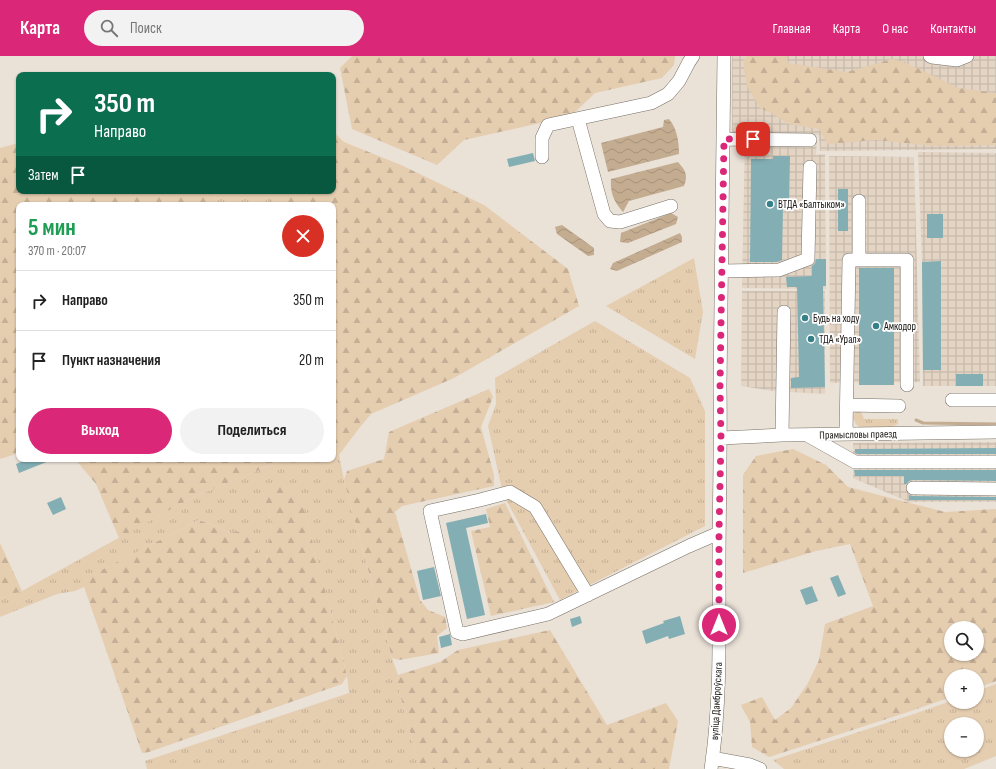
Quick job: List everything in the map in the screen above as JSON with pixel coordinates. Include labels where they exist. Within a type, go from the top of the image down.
[{"type":"street","points":[[542,157],[542,138],[548,125],[651,103],[668,94],[680,81],[693,56]]},
{"type":"street","name":"вуліца Дамброўскага","points":[[712,764],[717,716],[719,671],[720,387],[724,56]]},
{"type":"street","points":[[930,56],[957,60],[967,56]]},
{"type":"street","points":[[578,119],[604,214],[610,221],[620,222],[671,206]]},
{"type":"street","points":[[724,139],[810,140]]},
{"type":"street","points":[[722,271],[780,270],[808,259],[810,167]]},
{"type":"street","points":[[858,260],[859,201]]},
{"type":"street","points":[[846,434],[849,260],[906,260],[907,386]]},
{"type":"street","points":[[782,435],[784,312]]},
{"type":"street","points":[[952,400],[996,400]]},
{"type":"street","points":[[847,405],[899,406]]},
{"type":"street","name":"Прамысловы праезд","points":[[721,438],[806,434],[996,432]]},
{"type":"street","points":[[806,434],[855,462],[996,462]]},
{"type":"street","points":[[913,488],[996,489]]},
{"type":"street","points":[[588,594],[535,507],[510,492],[430,511],[457,632],[463,634],[548,614],[719,533]]},
{"type":"street","points":[[712,764],[750,765],[760,769]]},
{"type":"shaded area","points":[[732,56],[996,56],[996,149],[820,151],[819,135],[732,133]]},
{"type":"shaded area","points":[[745,136],[817,138],[816,155],[825,154],[826,289],[742,288]]},
{"type":"shaded area","points":[[918,152],[996,153],[996,386],[923,386],[922,262]]},
{"type":"shaded area","points":[[829,156],[914,157],[920,382],[830,383]]},
{"type":"shaded area","points":[[742,291],[825,291],[825,394],[773,391],[741,386]]},
{"type":"shaded area","points":[[996,442],[996,502],[909,502],[853,478],[853,443]]},
{"type":"green space","points":[[352,56],[675,56],[674,65],[662,78],[595,93],[571,116],[464,140],[437,165],[352,129],[340,68]]},
{"type":"green space","points":[[748,56],[787,56],[788,63],[847,72],[892,59],[904,62],[958,88],[996,93],[996,145],[934,146],[876,140],[828,144],[819,129],[788,124],[773,114],[760,108],[747,86],[743,60]]},
{"type":"green space","points":[[336,134],[344,142],[401,165],[484,205],[568,269],[579,306],[454,378],[371,414],[339,455],[336,444],[336,202],[270,202],[269,194],[336,194]]},
{"type":"green space","points":[[16,144],[16,194],[214,194],[217,202],[16,202],[16,454],[0,459],[0,148]]},
{"type":"green space","points":[[214,194],[269,194],[270,202],[217,202]]},
{"type":"green space","points":[[694,258],[703,312],[695,359],[606,306]]},
{"type":"green space","points":[[595,321],[690,378],[705,411],[705,526],[560,600],[503,494],[488,426],[496,404],[495,378]]},
{"type":"green space","points":[[489,389],[493,397],[481,427],[494,475],[494,486],[402,506],[395,512],[420,600],[428,610],[445,617],[447,628],[437,636],[439,653],[399,660],[392,658],[344,480],[347,471],[384,459],[389,432]]},
{"type":"green space","points":[[856,411],[861,411],[864,419],[898,419],[898,424],[891,427],[859,427],[853,418]]},
{"type":"green space","points":[[336,444],[344,480],[392,658],[398,675],[396,679],[420,769],[147,769],[145,761],[349,693],[347,676],[301,498],[290,491],[263,492],[272,525],[265,565],[231,533],[199,520],[89,577],[84,587],[75,591],[57,594],[0,617],[0,598],[22,591],[193,497],[279,462],[336,462]]},
{"type":"green space","points":[[793,449],[826,465],[848,487],[945,512],[996,509],[996,681],[984,685],[984,669],[944,669],[944,699],[769,757],[752,747],[750,722],[741,705],[762,697],[775,720],[791,708],[808,683],[819,660],[825,624],[873,606],[850,544],[816,551],[743,573],[743,475],[756,456]]},
{"type":"green space","points":[[78,462],[279,462],[193,497],[119,538],[96,484]]},
{"type":"green space","points":[[277,482],[301,497],[347,676],[342,684],[149,752],[142,753],[84,587],[88,577],[199,520],[231,533],[246,530],[265,565],[272,525],[263,492]]},
{"type":"green space","points":[[505,503],[554,602],[491,616],[471,531],[490,527],[486,509]]},
{"type":"green space","points":[[0,543],[22,591],[0,598]]},
{"type":"green space","points":[[550,630],[607,725],[666,703],[678,721],[669,769],[420,769],[396,679],[398,675],[440,662],[458,650]]},
{"type":"green space","points":[[996,684],[996,756],[964,769],[784,769],[773,760],[944,703],[944,709],[984,709],[984,688]]},
{"type":"water","points":[[669,119],[677,135],[679,154],[608,172],[601,143],[663,127],[664,120]]},
{"type":"water","points":[[678,162],[686,173],[684,186],[629,201],[623,212],[617,205],[611,189],[611,179]]},
{"type":"water","points":[[671,213],[678,217],[676,224],[628,243],[620,242],[621,233]]},
{"type":"water","points":[[562,225],[594,248],[594,255],[588,256],[557,234],[555,227]]},
{"type":"water","points":[[680,233],[682,242],[617,271],[610,269],[613,263]]},
{"type":"building","points":[[533,153],[535,161],[509,167],[507,159]]},
{"type":"building","points":[[773,156],[790,156],[789,206],[783,206],[782,260],[777,262],[750,262],[751,159],[773,159]]},
{"type":"building","points":[[838,189],[848,189],[848,231],[838,231]]},
{"type":"building","points":[[927,214],[943,214],[943,238],[927,238]]},
{"type":"building","name":"ТДА «Урал»","points":[[816,259],[826,259],[826,286],[823,286],[825,387],[791,388],[791,378],[799,377],[797,287],[787,287],[786,277],[812,276],[812,266]]},
{"type":"building","points":[[941,261],[941,370],[923,370],[922,262]]},
{"type":"building","name":"Амкодор","points":[[859,268],[894,268],[894,385],[859,385]]},
{"type":"building","points":[[956,374],[983,374],[983,386],[956,386]]},
{"type":"building","points":[[996,448],[996,454],[855,453],[855,449]]},
{"type":"building","points":[[21,462],[46,462],[19,473],[16,464]]},
{"type":"building","points":[[854,470],[996,470],[996,481],[913,480],[904,484],[904,476],[855,476]]},
{"type":"building","points":[[909,495],[996,497],[996,500],[909,500]]},
{"type":"building","points":[[61,497],[66,509],[53,515],[47,503]]},
{"type":"building","points":[[486,514],[488,523],[466,528],[485,615],[467,619],[446,523]]},
{"type":"building","points":[[434,567],[441,596],[423,600],[417,571]]},
{"type":"building","points":[[838,575],[846,594],[838,597],[830,578]]},
{"type":"building","points":[[812,586],[818,601],[806,605],[800,590]]},
{"type":"building","points":[[580,616],[582,623],[572,627],[570,619]]},
{"type":"building","points":[[680,616],[685,634],[669,639],[668,636],[646,644],[642,631],[664,623],[663,621]]},
{"type":"building","points":[[450,634],[452,645],[441,648],[439,637]]},
{"type":"waterway","points":[[916,420],[923,423],[996,424]]},
{"type":"place","name":"ВТДА «Балтыком»","points":[[770,204]]},
{"type":"place","name":"Будь на ходу","points":[[805,318]]},
{"type":"place","name":"Амкодор","points":[[876,326]]},
{"type":"place","name":"ТДА «Урал»","points":[[811,339]]},
{"type":"route","points":[[719,625],[721,438],[720,387],[724,139],[753,139]]}]
